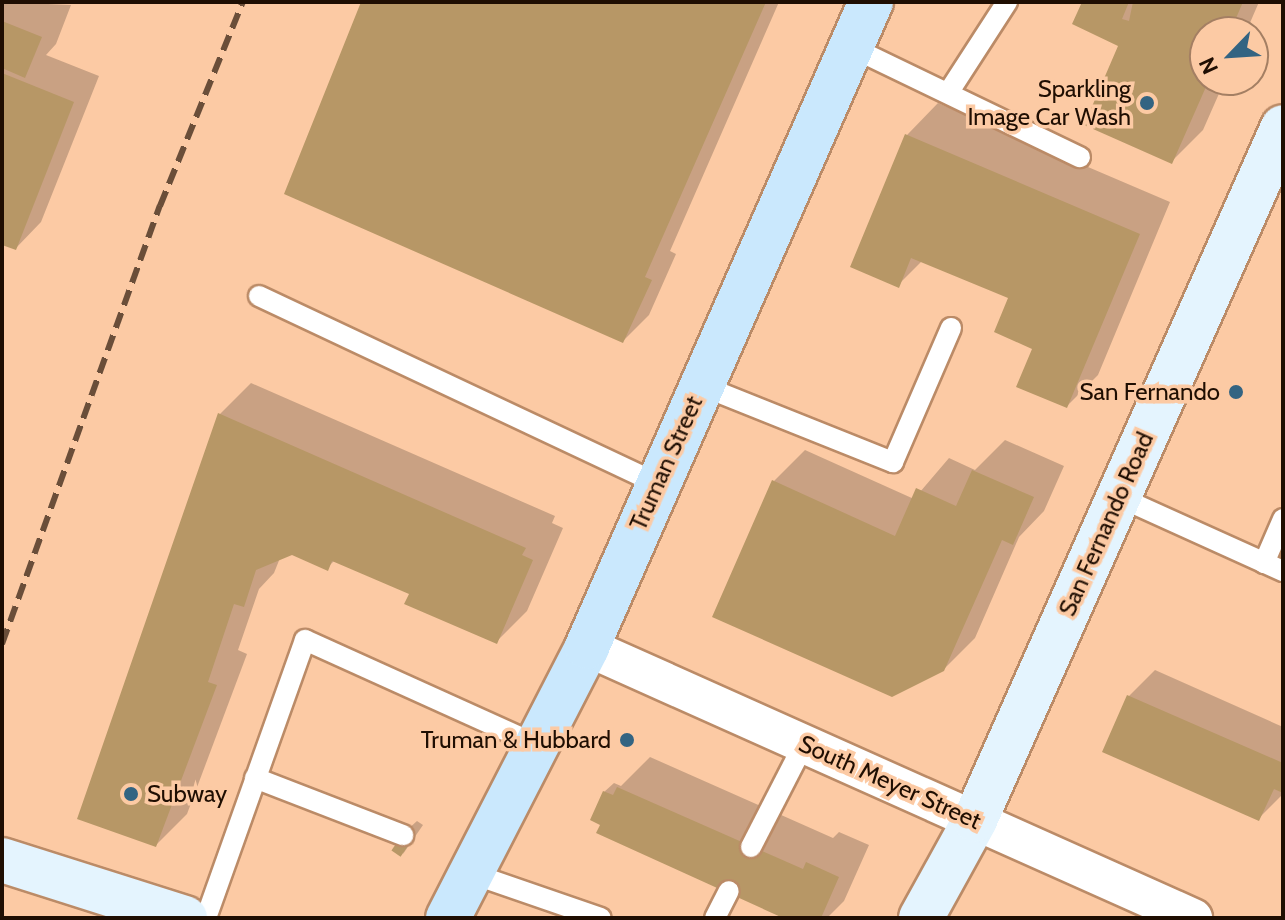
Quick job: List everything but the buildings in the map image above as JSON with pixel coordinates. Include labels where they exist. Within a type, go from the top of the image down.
[{"type":"main road","name":"Truman Street","points":[[448,918],[540,746],[587,647],[871,2]]},
{"type":"main road","name":"San Fernando Road","points":[[921,918],[975,820],[1283,127]]},
{"type":"main road","points":[[2,860],[185,918]]},
{"type":"street","name":"South Meyer Street","points":[[587,647],[1193,918]]},
{"type":"lane","points":[[950,90],[1007,2]]},
{"type":"lane","points":[[851,47],[950,90],[1080,157]]},
{"type":"lane","points":[[259,296],[657,483]]},
{"type":"lane","points":[[700,385],[893,462],[951,328]]},
{"type":"lane","points":[[1119,497],[1274,567],[1283,519]]},
{"type":"lane","points":[[206,918],[305,640],[540,746]]},
{"type":"lane","points":[[751,847],[804,744]]},
{"type":"lane","points":[[255,778],[403,835]]},
{"type":"lane","points":[[473,874],[601,918]]},
{"type":"lane","points":[[715,918],[729,891]]},
{"type":"railway","points":[[2,644],[160,206],[243,2]]},
{"type":"place","name":"Sparkling Image Car Wash","points":[[1147,103]]},
{"type":"place","name":"San Fernando","points":[[1236,392]]},
{"type":"place","name":"Truman & Hubbard","points":[[627,740]]},
{"type":"place","name":"Subway","points":[[131,794]]}]
